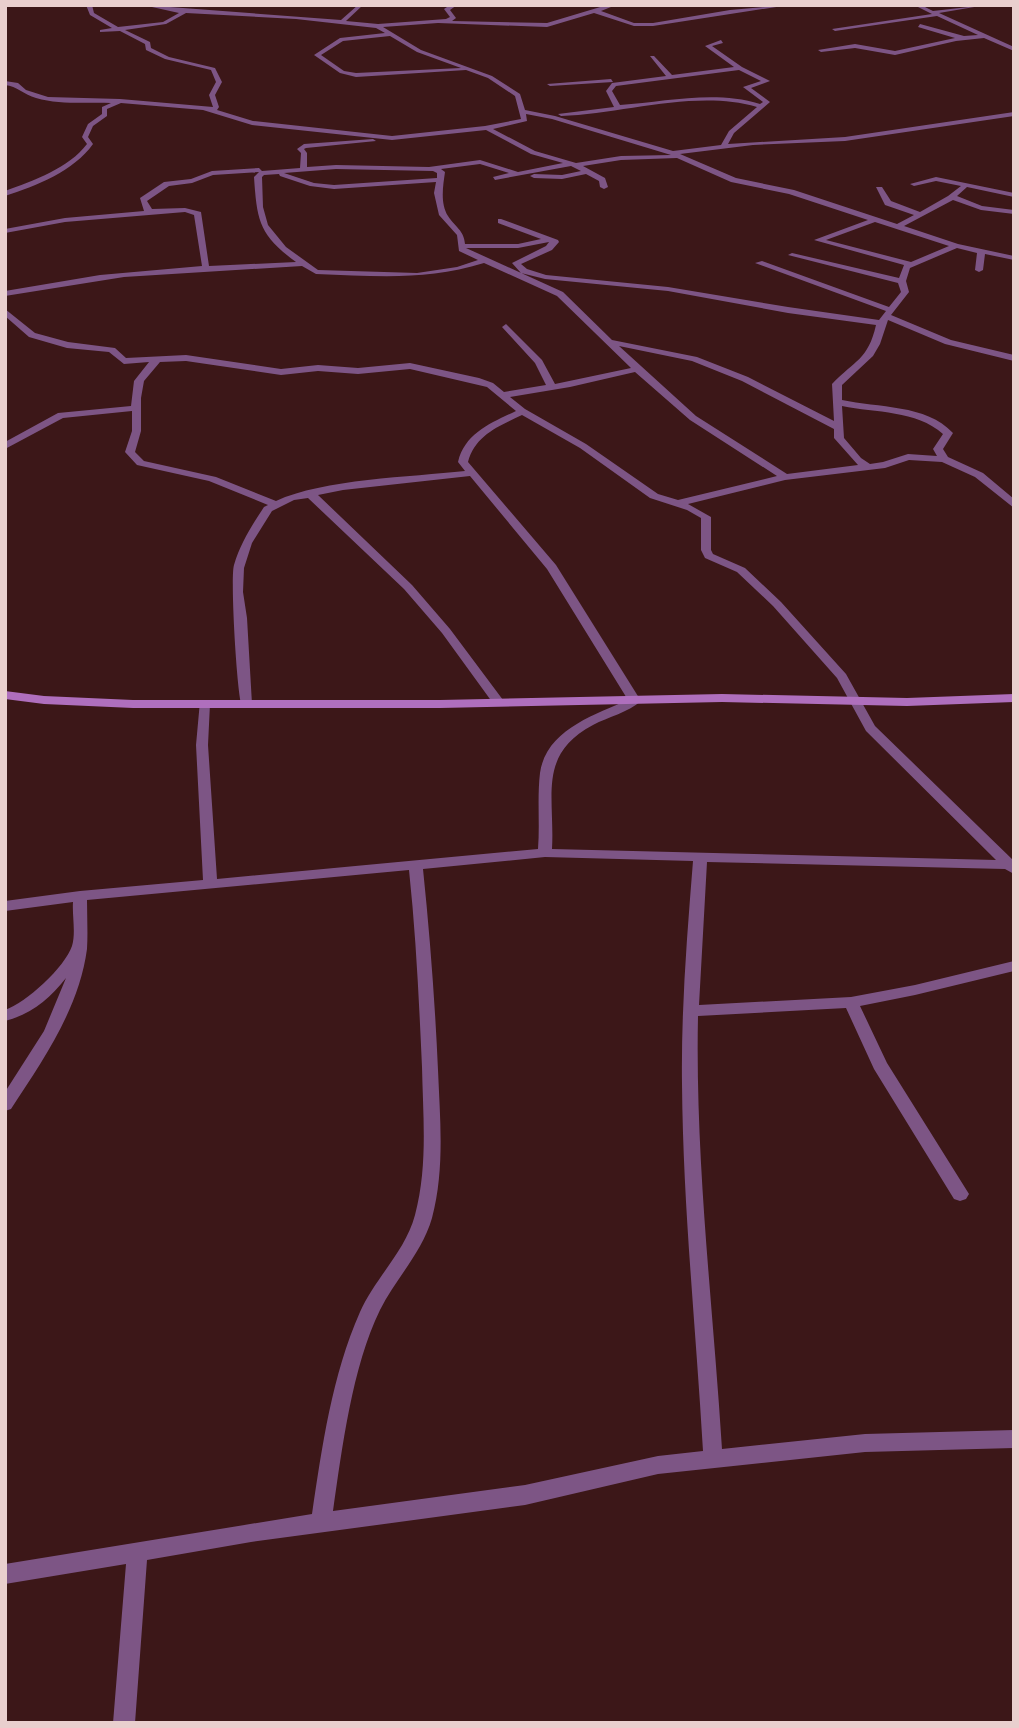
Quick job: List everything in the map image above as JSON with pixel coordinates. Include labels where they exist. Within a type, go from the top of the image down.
[{"type":"street","points":[[89,5],[92,14],[145,40],[148,49],[160,56],[213,69],[219,82],[212,95],[216,107],[213,110]]},
{"type":"street","points":[[145,5],[184,12],[343,21],[377,26],[440,22],[547,25],[614,5]]},
{"type":"street","points":[[175,11],[215,5]]},
{"type":"street","points":[[343,21],[361,5]]},
{"type":"street","points":[[440,22],[452,19],[446,10],[455,5]]},
{"type":"street","points":[[593,11],[605,12],[629,24],[645,25],[685,22],[741,10],[788,5]]},
{"type":"street","points":[[916,5],[1014,49]]},
{"type":"street","points":[[835,29],[984,5]]},
{"type":"street","points":[[102,32],[166,22],[184,12]]},
{"type":"street","points":[[303,170],[304,153],[300,149],[304,146],[484,129],[526,118],[521,113],[515,92],[490,77],[419,51],[377,26]]},
{"type":"street","points":[[920,26],[964,38]]},
{"type":"street","points":[[916,33],[950,41]]},
{"type":"street","points":[[5,34],[10,37],[5,40]]},
{"type":"street","points":[[392,34],[342,39],[317,55],[342,72],[356,75],[469,69]]},
{"type":"street","points":[[821,50],[855,46],[895,54],[964,38],[985,36]]},
{"type":"street","points":[[721,42],[708,46],[740,68],[767,81],[746,88],[767,102],[731,132],[724,145]]},
{"type":"street","points":[[652,57],[672,78]]},
{"type":"street","points":[[550,84],[613,83],[740,68]]},
{"type":"street","points":[[607,69],[613,83],[609,91],[618,107]]},
{"type":"street","points":[[5,83],[16,85],[21,91],[62,102],[120,102],[213,110],[252,123],[392,138]]},
{"type":"street","points":[[553,117],[600,112],[618,107],[725,100],[763,107]]},
{"type":"street","points":[[5,194],[58,170],[90,147],[85,137],[87,130],[104,114],[104,108],[120,102]]},
{"type":"street","points":[[522,111],[553,117],[673,153],[734,180],[791,192],[956,246],[1014,258]]},
{"type":"street","points":[[673,153],[724,145],[845,139],[1014,114]]},
{"type":"street","points":[[1004,117],[1014,121]]},
{"type":"street","points":[[484,129],[496,132],[533,153],[574,164],[602,180],[604,187]]},
{"type":"street","points":[[616,148],[621,137]]},
{"type":"street","points":[[603,160],[603,155],[608,152]]},
{"type":"street","points":[[495,178],[603,160],[684,157]]},
{"type":"street","points":[[484,261],[458,269],[417,275],[364,271],[323,274],[302,264],[266,228],[261,218],[258,177],[269,172],[336,167],[435,169],[452,164],[480,162],[519,174],[554,177],[584,172]]},
{"type":"street","points":[[435,169],[441,172],[438,192],[443,215],[461,235],[461,246],[465,252],[569,292],[610,342],[637,369],[707,429],[785,477]]},
{"type":"street","points":[[158,212],[146,209],[143,200],[164,185],[197,180],[212,173],[259,170]]},
{"type":"street","points":[[269,172],[325,187],[362,187],[408,180],[439,180]]},
{"type":"street","points":[[914,184],[936,179],[1014,195]]},
{"type":"street","points":[[897,227],[952,197],[968,185]]},
{"type":"street","points":[[879,188],[883,199],[888,203],[919,214]]},
{"type":"street","points":[[952,197],[981,208],[1014,212]]},
{"type":"street","points":[[5,232],[65,220],[185,210],[198,214],[206,270]]},
{"type":"street","points":[[874,220],[818,240],[909,264],[956,246]]},
{"type":"street","points":[[501,221],[555,242],[554,246],[516,263],[524,271],[545,277],[668,289],[788,310],[886,316]]},
{"type":"street","points":[[461,246],[511,246],[550,239]]},
{"type":"street","points":[[979,270],[981,252]]},
{"type":"street","points":[[792,255],[902,281]]},
{"type":"street","points":[[759,263],[886,316],[906,327],[953,343],[1014,358]]},
{"type":"street","points":[[5,294],[61,282],[302,264]]},
{"type":"street","points":[[868,467],[857,460],[842,443],[838,384],[870,354],[876,344],[886,316],[905,292],[902,281],[909,264]]},
{"type":"street","points":[[569,292],[599,283]]},
{"type":"street","points":[[5,311],[32,335],[45,340],[112,350],[124,361],[199,359],[281,372],[318,368],[358,371],[410,366],[476,380],[503,395],[522,411],[583,446],[654,496],[679,503],[706,517],[706,550],[709,556],[741,570],[777,604],[842,677],[853,701],[887,747],[1012,867]]},
{"type":"street","points":[[506,327],[539,362],[552,387]]},
{"type":"street","points":[[610,342],[694,359],[763,388],[840,428]]},
{"type":"street","points":[[157,360],[140,378],[137,408],[139,428],[130,452],[141,463],[212,479],[274,504]]},
{"type":"street","points":[[503,395],[637,369]]},
{"type":"street","points":[[839,402],[865,409],[909,414],[934,422],[948,433],[937,449],[944,459]]},
{"type":"street","points":[[5,446],[61,415],[137,408]]},
{"type":"street","points":[[522,411],[475,438],[464,449],[463,462],[552,567],[635,701]]},
{"type":"street","points":[[679,503],[785,477],[885,465],[908,457],[944,459],[979,475],[1014,505]]},
{"type":"street","points":[[246,704],[237,592],[238,568],[254,527],[274,504],[309,493],[378,481],[472,473]]},
{"type":"street","points":[[309,493],[408,587],[446,631],[499,703]]},
{"type":"street","points":[[5,695],[85,703],[204,705],[722,698],[853,701],[1014,698]]},
{"type":"street","points":[[545,853],[547,768],[553,754],[577,729],[635,701]]},
{"type":"street","points":[[204,705],[202,746],[210,884]]},
{"type":"street","points":[[5,906],[80,896],[545,853],[1012,867]]},
{"type":"street","points":[[700,856],[691,954],[692,1145],[713,1459]]},
{"type":"street","points":[[321,1522],[333,1435],[351,1368],[368,1315],[415,1239],[430,1181],[433,1150],[425,955],[416,866]]},
{"type":"street","points":[[5,1105],[61,1014],[74,976],[79,948],[80,896]]},
{"type":"street","points":[[5,1016],[39,998],[79,948]]},
{"type":"street","points":[[690,1011],[851,1002],[915,990],[1014,965]]},
{"type":"street","points":[[851,1002],[880,1065],[960,1194]]},
{"type":"street","points":[[5,1574],[321,1522],[525,1495],[658,1465],[865,1443],[1014,1439]]},
{"type":"street","points":[[124,1723],[138,1552]]}]
